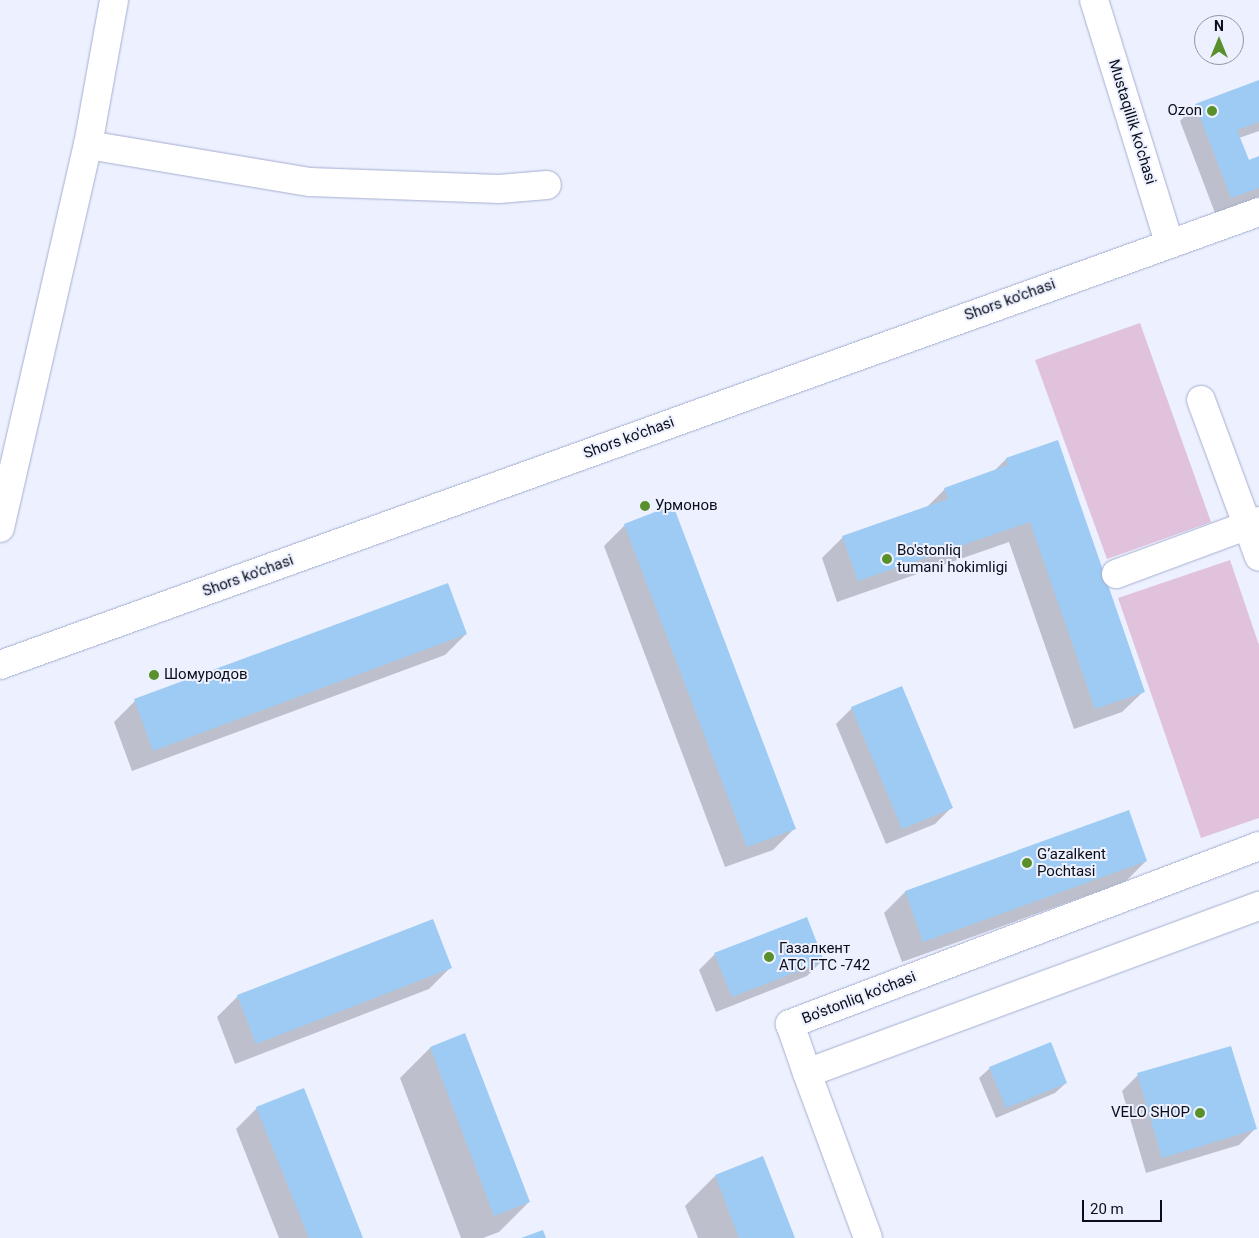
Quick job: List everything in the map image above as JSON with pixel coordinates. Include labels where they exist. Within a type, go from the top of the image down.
[{"type":"street","points":[[0,528],[88,145],[114,0]]},
{"type":"street","name":"Mustaqillik ko'chasi","points":[[1094,0],[1169,243]]},
{"type":"street","points":[[88,145],[310,182],[499,189],[547,185]]},
{"type":"street","name":"Shors ko'chasi","points":[[0,666],[1259,212]]},
{"type":"street","points":[[1201,400],[1253,523],[1259,558]]},
{"type":"street","points":[[1116,574],[1253,523]]},
{"type":"street","name":"Bo'stonliq ko'chasi","points":[[807,1073],[790,1024],[1259,846]]},
{"type":"street","points":[[868,1238],[807,1073],[1259,906]]},
{"type":"shaded area","points":[[1140,323],[1211,522],[1107,559],[1035,360]]},
{"type":"shaded area","points":[[1230,560],[1259,645],[1259,818],[1201,838],[1118,598]]},
{"type":"building","points":[[1259,80],[1259,122],[1237,130],[1249,160],[1259,156],[1259,188],[1231,198],[1195,104]]},
{"type":"building","name":"Bo'stonliq tumani hokimligi","points":[[1058,440],[1145,692],[1095,709],[1030,522],[858,581],[842,536],[948,499],[944,488],[1008,465],[1006,458]]},
{"type":"building","points":[[673,505],[796,829],[747,847],[624,524]]},
{"type":"building","points":[[448,583],[467,634],[153,751],[134,699]]},
{"type":"building","points":[[902,686],[953,808],[902,829],[851,707]]},
{"type":"building","points":[[1129,810],[1147,861],[923,942],[905,891]]},
{"type":"building","name":"Газалкент АТС ГТС -742","points":[[807,917],[824,961],[732,997],[714,953]]},
{"type":"building","points":[[433,919],[452,968],[256,1044],[237,995]]},
{"type":"building","points":[[465,1033],[530,1202],[494,1216],[430,1047]]},
{"type":"building","points":[[1051,1042],[1067,1083],[1006,1108],[989,1067]]},
{"type":"building","name":"VELO SHOP","points":[[1231,1046],[1257,1129],[1162,1158],[1137,1073]]},
{"type":"building","points":[[304,1088],[363,1238],[309,1238],[256,1107]]},
{"type":"building","points":[[763,1156],[795,1238],[739,1238],[715,1175]]},
{"type":"building","points":[[543,1230],[546,1238],[521,1238]]},
{"type":"place","name":"Ozon","points":[[1212,111]]},
{"type":"place","name":"Урмонов","points":[[645,506]]},
{"type":"place","name":"Bo'stonliq tumani hokimligi","points":[[887,559]]},
{"type":"place","name":"Шомуродов","points":[[154,675]]},
{"type":"place","name":"Gʼazalkent Pochtasi","points":[[1027,863]]},
{"type":"place","name":"Газалкент АТС ГТС -742","points":[[769,957]]},
{"type":"place","name":"VELO SHOP","points":[[1200,1113]]}]
